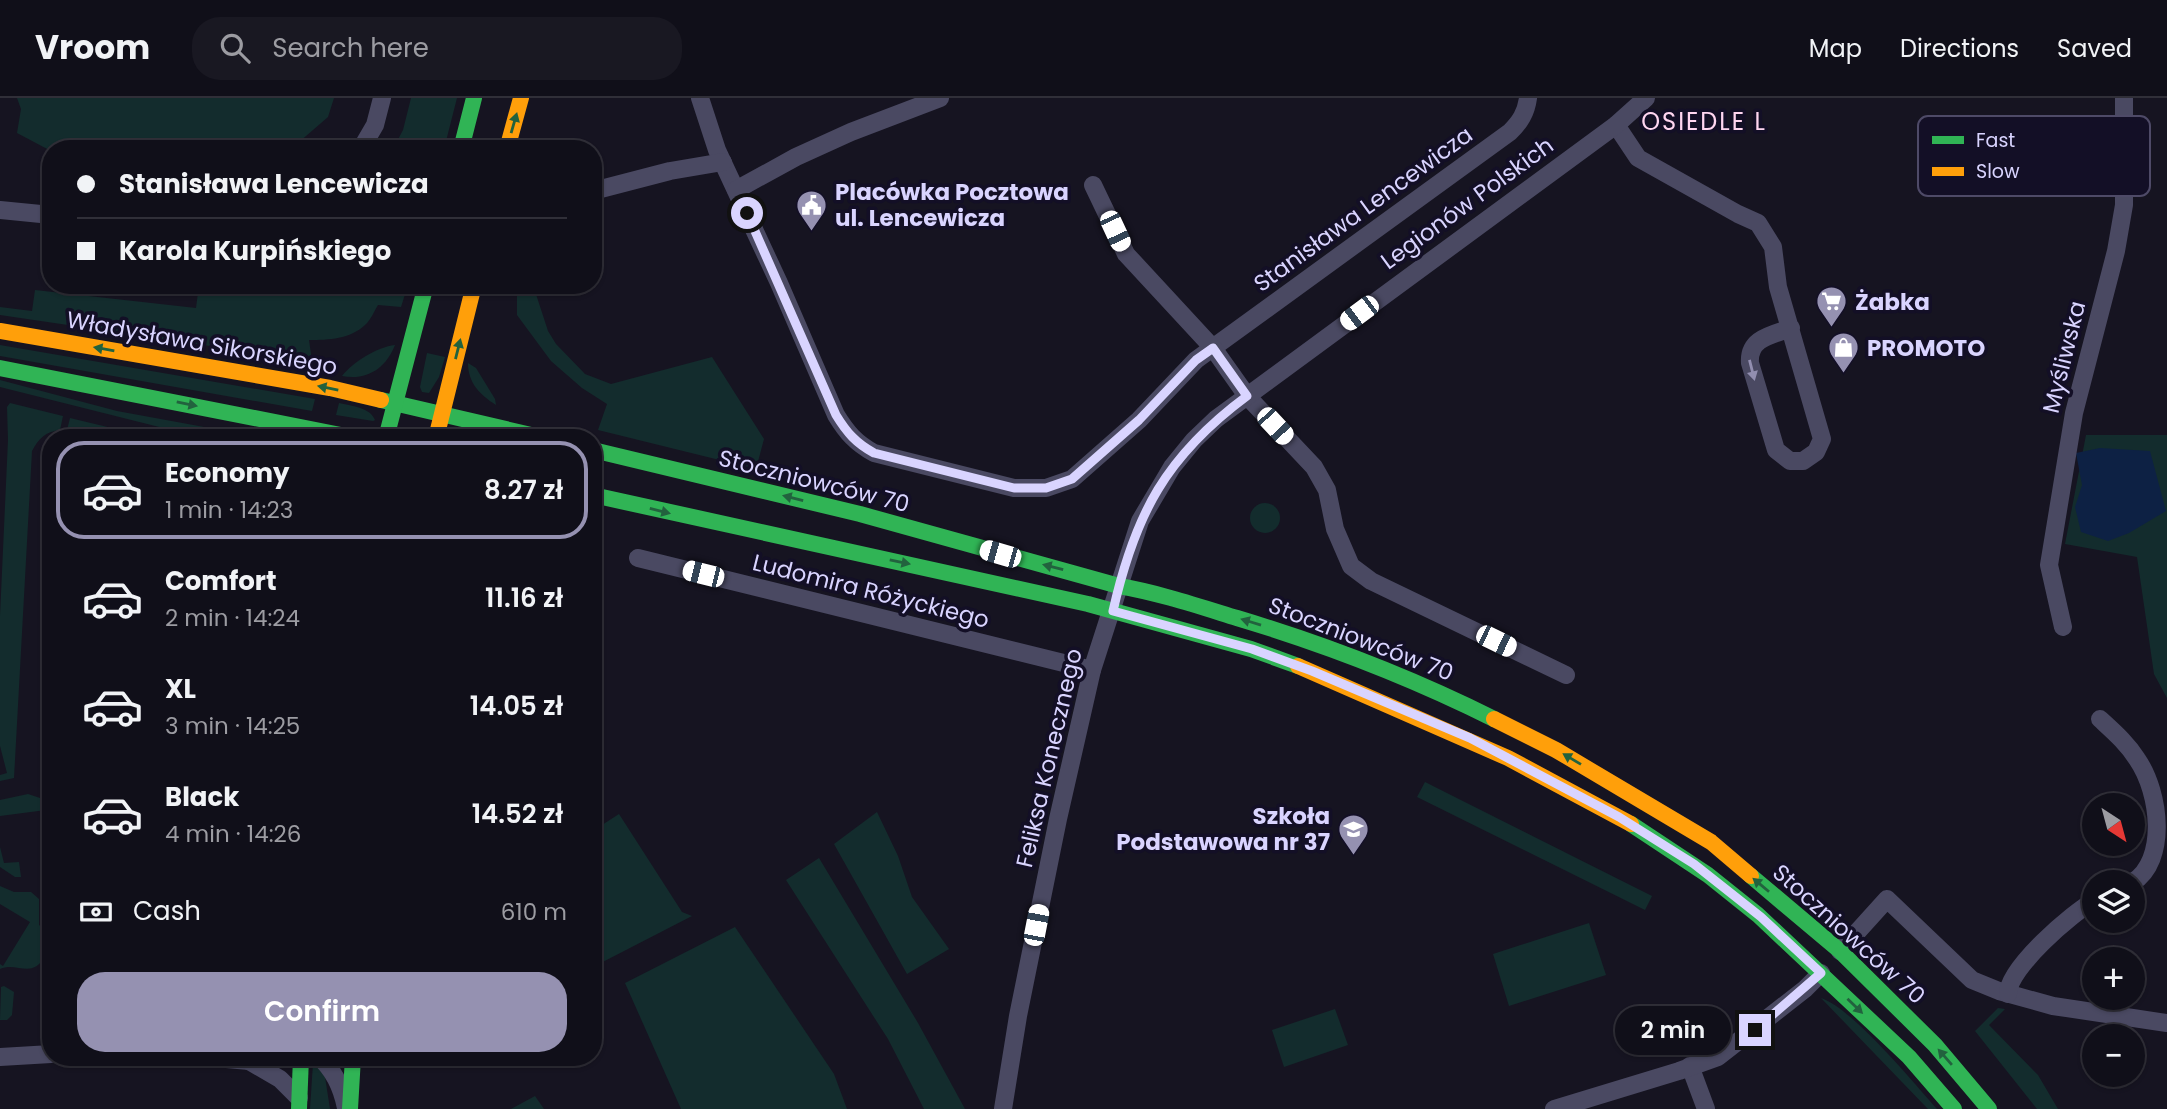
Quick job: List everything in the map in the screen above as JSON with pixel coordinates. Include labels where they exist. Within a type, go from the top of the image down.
[{"type":"street","points":[[366,140],[375,125],[382,98]]},
{"type":"street","points":[[463,140],[474,98]]},
{"type":"street","points":[[509,140],[521,98]]},
{"type":"street","name":"Stanisława Lencewicza","points":[[701,98],[723,162],[846,433],[858,445],[874,453],[1014,488],[1046,488],[1072,479],[1139,420],[1196,360],[1510,132],[1521,121],[1528,98]]},
{"type":"street","points":[[736,190],[851,132],[940,98]]},
{"type":"street","name":"Legionów Polskich","points":[[1119,586],[1140,521],[1172,467],[1216,419],[1616,125],[1646,98]]},
{"type":"street","name":"Myśliwska","points":[[2124,98],[2124,116]]},
{"type":"street","points":[[1616,125],[1638,158],[1758,223],[1773,247],[1779,287],[1791,328],[1822,439],[1816,452],[1803,461],[1790,461],[1776,450],[1750,363],[1751,351],[1758,341],[1791,328]]},
{"type":"street","points":[[602,189],[670,171],[723,162]]},
{"type":"street","points":[[1093,185],[1126,254],[1213,348],[1247,396],[1314,467],[1327,490],[1335,529],[1351,566],[1371,581],[1566,675]]},
{"type":"street","name":"Myśliwska","points":[[2063,627],[2049,565],[2074,413],[2116,251],[2124,196]]},
{"type":"street","points":[[0,210],[42,214]]},
{"type":"street","points":[[388,429],[424,294]]},
{"type":"street","points":[[438,429],[472,294]]},
{"type":"street","name":"Władysława Sikorskiego","points":[[0,331],[330,388],[395,402]]},
{"type":"street","points":[[0,368],[310,429]]},
{"type":"street","points":[[395,402],[506,429]]},
{"type":"street","name":"Stoczniowców 70","points":[[602,452],[860,514],[1119,586],[1157,593],[1317,642],[1430,687],[1545,744],[1711,842],[1840,951],[1934,1045],[1989,1109]]},
{"type":"street","name":"Stoczniowców 70","points":[[602,497],[715,525],[977,579],[1113,611],[1252,649],[1312,671],[1470,738],[1619,817],[1694,864],[1761,917],[1821,973],[1911,1059],[1954,1109]]},
{"type":"street","name":"Ludomira Różyckiego","points":[[638,558],[1092,670]]},
{"type":"street","name":"Feliksa Konecznego","points":[[1003,1109],[1018,1016],[1048,866],[1092,670],[1119,586]]},
{"type":"street","points":[[2100,719],[2129,747],[2154,791],[2164,826],[2163,849],[2152,872],[2145,876]]},
{"type":"street","points":[[1840,951],[1886,899],[1972,980],[2008,994],[2053,1006],[2167,1023]]},
{"type":"street","points":[[2008,994],[2008,986],[2014,975],[2070,916],[2082,908]]},
{"type":"street","points":[[1554,1109],[1718,1057],[1795,997],[1821,973]]},
{"type":"street","points":[[0,1057],[42,1055]]},
{"type":"street","points":[[258,1066],[280,1079],[299,1104]]},
{"type":"street","points":[[299,1104],[301,1066]]},
{"type":"street","points":[[326,1066],[336,1078],[348,1109]]},
{"type":"street","points":[[348,1109],[351,1066]]},
{"type":"street","points":[[1690,1066],[1706,1109]]},
{"type":"green space","points":[[17,98],[334,98],[328,117],[301,140],[42,140],[42,146],[17,133],[21,109]]},
{"type":"green space","points":[[411,98],[457,98],[446,140],[398,140]]},
{"type":"green space","points":[[35,290],[42,291],[42,294],[71,294],[196,308],[198,294],[405,294],[401,307],[378,305],[367,323],[353,333],[332,339],[309,340],[312,361],[0,315],[0,307],[32,311]]},
{"type":"green space","points":[[517,294],[536,294],[548,331],[556,344],[585,374],[611,384],[712,357],[764,439],[756,469],[598,429],[607,404],[582,388],[551,361],[517,315]]},
{"type":"green space","points":[[0,345],[315,399],[312,411],[0,356]]},
{"type":"green space","points":[[395,345],[386,360],[374,371],[360,376],[342,376],[366,356]]},
{"type":"green space","points":[[427,353],[445,357],[439,377],[429,393],[422,392],[420,387]]},
{"type":"green space","points":[[468,363],[476,368],[496,405],[476,388],[470,377]]},
{"type":"green space","points":[[0,380],[117,411],[215,429],[167,429],[0,387]]},
{"type":"green space","points":[[10,403],[63,416],[60,429],[42,429],[42,437],[32,451],[14,778],[0,781],[0,775],[7,773],[0,746],[0,616],[8,440],[7,407]]},
{"type":"green space","points":[[339,403],[365,410],[375,420],[336,415]]},
{"type":"green space","points":[[70,418],[116,429],[77,429],[67,429]]},
{"type":"green space","points":[[2086,435],[2167,435],[2167,698],[2154,674],[2137,557],[2065,544]]},
{"type":"green space","points":[[1265,503],[1276,507],[1280,518],[1276,529],[1265,533],[1254,529],[1250,518],[1254,507]]},
{"type":"green space","points":[[1425,782],[1652,896],[1645,910],[1417,797]]},
{"type":"green space","points":[[28,794],[40,798],[42,811],[0,816],[0,800]]},
{"type":"green space","points":[[877,812],[898,856],[912,897],[949,949],[907,974],[834,844]]},
{"type":"green space","points":[[619,814],[682,912],[692,916],[602,962],[602,825]]},
{"type":"green space","points":[[0,847],[4,863],[19,862],[21,877],[15,877],[0,867]]},
{"type":"green space","points":[[819,858],[918,1023],[965,1109],[924,1109],[888,1039],[786,880]]},
{"type":"green space","points":[[0,886],[14,892],[31,892],[39,899],[42,960],[35,967],[0,969],[0,964],[3,966],[30,922],[0,904]]},
{"type":"green space","points":[[1589,923],[1606,975],[1509,1006],[1493,954]]},
{"type":"green space","points":[[735,927],[834,1074],[847,1109],[681,1109],[625,983]]},
{"type":"green space","points":[[1,987],[14,992],[12,1015],[7,1020],[0,1020]]},
{"type":"green space","points":[[1821,998],[1865,1030],[1937,1109],[1928,1109]]},
{"type":"green space","points":[[1998,1008],[2005,1009],[1989,1025],[2038,1075],[2058,1109],[2037,1109],[1975,1031]]},
{"type":"green space","points":[[1335,1009],[1348,1045],[1284,1067],[1272,1030]]},
{"type":"green space","points":[[313,1066],[317,1066],[325,1077],[330,1109],[310,1109]]},
{"type":"green space","points":[[535,1096],[544,1109],[511,1109]]},
{"type":"water","points":[[2100,448],[2150,451],[2166,511],[2129,533],[2108,541],[2081,532],[2075,507],[2082,485],[2076,453]]},
{"type":"traffic: fast","points":[[463,140],[474,98]]},
{"type":"traffic: fast","points":[[388,429],[424,294]]},
{"type":"traffic: fast","points":[[0,368],[310,429]]},
{"type":"traffic: fast","points":[[381,400],[505,429]]},
{"type":"traffic: fast","points":[[602,452],[860,514],[1193,604],[1368,663],[1494,719]]},
{"type":"traffic: fast","points":[[602,497],[1088,604],[1251,649],[1298,666]]},
{"type":"traffic: fast","points":[[1631,824],[1708,875],[1758,915],[1909,1057],[1954,1109]]},
{"type":"traffic: fast","points":[[1751,876],[1840,951],[1935,1045],[1989,1109]]},
{"type":"traffic: fast","points":[[299,1109],[301,1066]]},
{"type":"traffic: fast","points":[[350,1109],[352,1066]]},
{"type":"traffic: slow","points":[[509,140],[521,98]]},
{"type":"traffic: slow","points":[[438,429],[472,294]]},
{"type":"traffic: slow","points":[[0,331],[330,388],[381,400]]},
{"type":"traffic: slow","points":[[1298,666],[1508,758],[1631,824]]},
{"type":"traffic: slow","points":[[1494,719],[1556,750],[1711,842],[1751,876]]},
{"type":"place","name":"Placówka Pocztowa ul. Lencewicza","points":[[812,232]]},
{"type":"place","name":"Żabka","points":[[1832,329]]},
{"type":"place","name":"PROMOTO","points":[[1844,375]]},
{"type":"place","name":"Szkoła Podstawowa nr 37","points":[[1353,856]]},
{"type":"district","name":"OSIEDLE L","points":[[1704,122]]},
{"type":"route","points":[[747,213],[836,415],[846,433],[858,445],[874,453],[1014,488],[1046,488],[1072,479],[1139,420],[1196,360],[1213,348],[1247,396],[1216,419],[1194,440],[1157,490],[1140,521],[1113,611],[1252,649],[1312,671],[1470,738],[1619,817],[1694,864],[1761,917],[1821,973],[1755,1030]]}]
